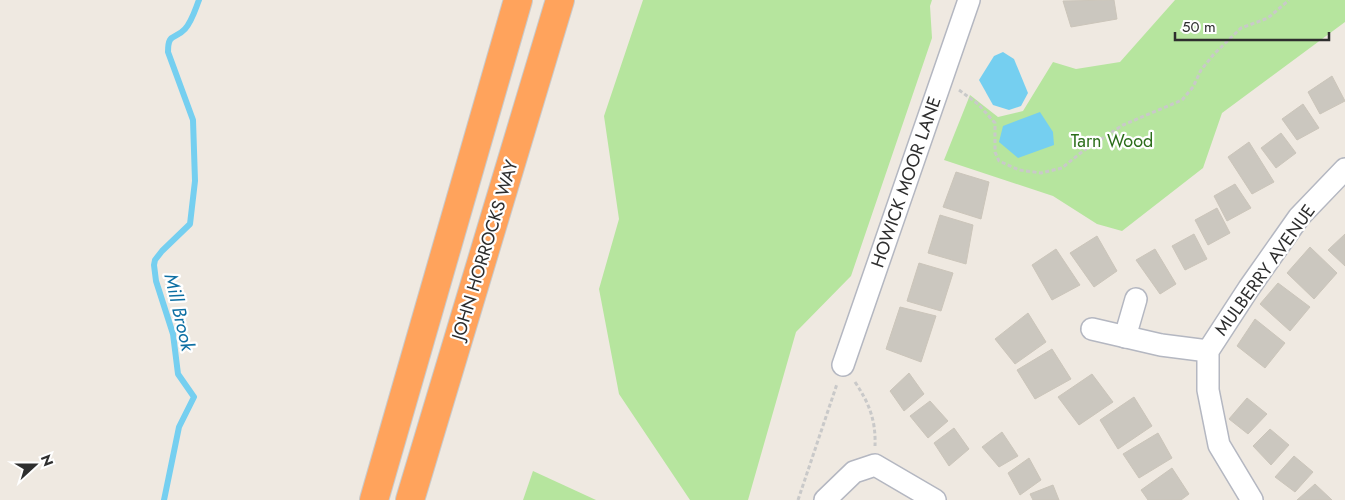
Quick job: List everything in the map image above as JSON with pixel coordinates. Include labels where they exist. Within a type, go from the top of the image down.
[{"type":"highway","name":"JOHN HORROCKS WAY","points":[[374,500],[518,0]]},
{"type":"highway","name":"JOHN HORROCKS WAY","points":[[410,500],[560,0]]},
{"type":"street","name":"HOWICK MOOR LANE","points":[[843,365],[969,0]]},
{"type":"street","name":"MULBERRY AVENUE","points":[[1252,500],[1219,446],[1208,390],[1208,351],[1299,217],[1343,177]]},
{"type":"street","points":[[1125,337],[1136,299]]},
{"type":"street","name":"MULBERRY AVENUE","points":[[1092,329],[1161,345],[1208,351]]},
{"type":"street","points":[[825,500],[854,472],[875,466],[936,500]]},
{"type":"path","points":[[942,78],[978,104],[995,123],[995,152],[999,162],[1019,170],[1052,172],[1062,168],[1083,151],[1124,125],[1182,100],[1193,87],[1201,70],[1214,54],[1241,28],[1268,18],[1290,0]]},
{"type":"path","points":[[843,365],[865,397],[876,426],[875,466]]},
{"type":"path","points":[[798,500],[843,365]]},
{"type":"green space","points":[[643,0],[932,0],[930,6],[932,38],[851,276],[796,332],[748,500],[690,500],[619,394],[599,289],[619,219],[604,116]]},
{"type":"green space","name":"Tarn Wood","points":[[1175,0],[1345,0],[1345,22],[1222,113],[1203,168],[1122,231],[1097,224],[1053,196],[944,160],[970,95],[998,117],[1023,111],[1053,62],[1076,69],[1120,62]]},
{"type":"green space","points":[[533,471],[596,500],[523,500]]},
{"type":"water","points":[[1003,52],[1014,59],[1028,93],[1021,106],[1009,110],[993,105],[979,80],[994,56]]},
{"type":"water","points":[[1040,112],[1053,132],[1054,145],[1018,158],[999,142],[1003,126]]},
{"type":"building","points":[[1114,0],[1117,19],[1071,27],[1063,1]]},
{"type":"building","points":[[1332,76],[1345,101],[1320,114],[1308,92]]},
{"type":"building","points":[[1303,104],[1319,128],[1297,140],[1282,119]]},
{"type":"building","points":[[1281,133],[1296,153],[1276,168],[1261,148]]},
{"type":"building","points":[[1249,142],[1274,182],[1252,194],[1228,157]]},
{"type":"building","points":[[956,172],[989,182],[981,219],[943,207]]},
{"type":"building","points":[[1235,184],[1251,208],[1227,221],[1214,196]]},
{"type":"building","points":[[1217,208],[1230,233],[1208,245],[1195,220]]},
{"type":"building","points":[[940,215],[973,225],[966,264],[928,253]]},
{"type":"building","points":[[1194,234],[1207,259],[1185,270],[1172,246]]},
{"type":"building","points":[[1345,234],[1345,266],[1328,250]]},
{"type":"building","points":[[1097,236],[1117,271],[1094,287],[1070,253]]},
{"type":"building","points":[[1310,247],[1337,273],[1314,299],[1287,273]]},
{"type":"building","points":[[1056,249],[1080,285],[1052,300],[1032,265]]},
{"type":"building","points":[[1155,249],[1176,284],[1160,294],[1136,260]]},
{"type":"building","points":[[919,263],[953,273],[941,311],[907,301]]},
{"type":"building","points":[[1278,283],[1310,307],[1290,331],[1260,304]]},
{"type":"building","points":[[900,307],[936,316],[921,362],[886,349]]},
{"type":"building","points":[[1028,313],[1046,342],[1015,364],[995,339]]},
{"type":"building","points":[[1255,319],[1285,343],[1265,368],[1237,346]]},
{"type":"building","points":[[1052,349],[1071,379],[1035,399],[1017,370]]},
{"type":"building","points":[[909,373],[924,394],[904,411],[890,391]]},
{"type":"building","points":[[1092,374],[1113,402],[1079,425],[1058,397]]},
{"type":"building","points":[[1134,397],[1152,426],[1118,449],[1100,420]]},
{"type":"building","points":[[1247,398],[1267,414],[1248,434],[1229,419]]},
{"type":"building","points":[[930,401],[948,421],[928,438],[910,416]]},
{"type":"building","points":[[954,428],[969,449],[949,466],[934,443]]},
{"type":"building","points":[[1270,429],[1289,445],[1271,465],[1253,446]]},
{"type":"building","points":[[1002,432],[1018,456],[999,467],[982,447]]},
{"type":"building","points":[[1158,433],[1172,458],[1139,478],[1123,454]]},
{"type":"building","points":[[1294,456],[1313,472],[1295,492],[1275,477]]},
{"type":"building","points":[[1029,458],[1041,480],[1020,495],[1008,473]]},
{"type":"building","points":[[1172,468],[1189,494],[1181,500],[1148,500],[1141,490]]},
{"type":"building","points":[[1315,484],[1332,500],[1297,500]]},
{"type":"building","points":[[1053,485],[1059,500],[1033,500],[1030,494]]},
{"type":"waterway","name":"Mill Brook","points":[[164,500],[179,427],[194,397],[178,374],[173,334],[156,281],[154,265],[155,260],[162,251],[190,224],[195,181],[193,120],[168,52],[168,46],[171,39],[187,26],[199,0]]}]
